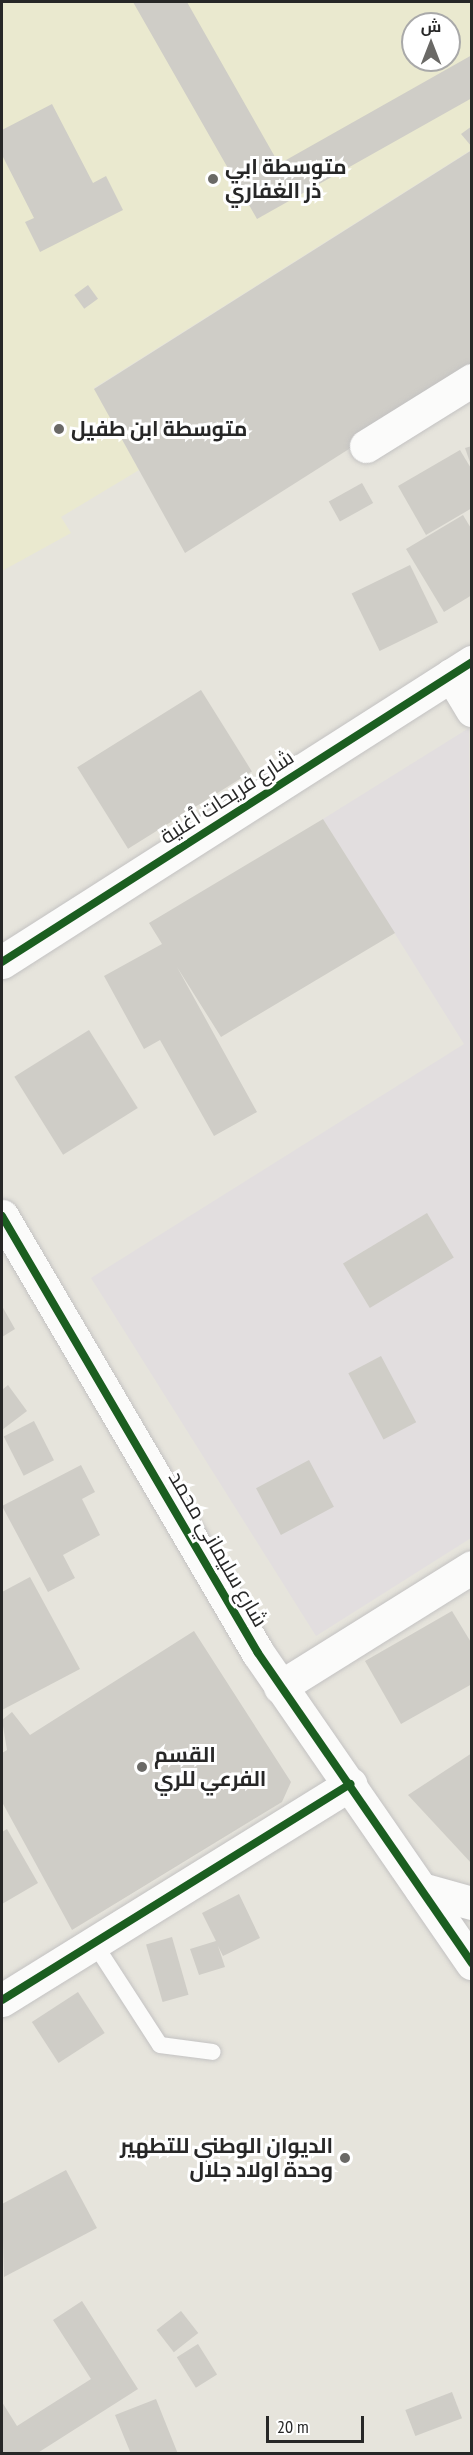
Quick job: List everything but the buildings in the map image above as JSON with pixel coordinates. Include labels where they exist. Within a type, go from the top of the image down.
[{"type":"street","points":[[366,446],[471,380]]},
{"type":"street","points":[[461,669],[471,710]]},
{"type":"street","name":"شارع فريحات ٱغنية","points":[[2,962],[461,669]]},
{"type":"street","name":"شارع سليماني محمد","points":[[2,1216],[280,1687],[351,1784],[471,1963]]},
{"type":"street","points":[[280,1687],[471,1567]]},
{"type":"street","points":[[2,2000],[351,1784]]},
{"type":"street","points":[[421,1889],[471,1903]]},
{"type":"lane","points":[[94,1943],[160,2045],[213,2052]]},
{"type":"shaded area","name":"متوسطة ابي ذر الغفاري","points":[[2,2],[471,2],[471,150],[94,388],[139,470],[61,517],[71,533],[2,571]]},
{"type":"shaded area","points":[[469,728],[471,1538],[316,1636],[91,1278],[464,1044],[323,819]]},
{"type":"cycle path","points":[[2,962],[472,662]]},
{"type":"cycle path","points":[[2,1216],[258,1653],[472,1963]]},
{"type":"cycle path","points":[[2,2000],[351,1784]]},
{"type":"place","name":"متوسطة ابي ذر الغفاري","points":[[213,179]]},
{"type":"place","name":"متوسطة ابن طفيل","points":[[59,429]]},
{"type":"place","name":"القسم الفرعي للري","points":[[142,1767]]},
{"type":"place","name":"الديوان الوطني للتطهير وحدة اولاد جلال","points":[[345,2158]]}]
